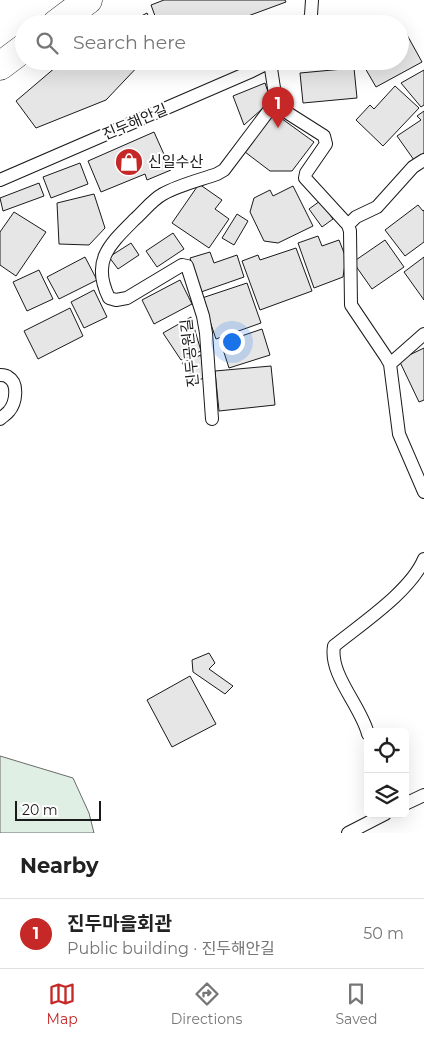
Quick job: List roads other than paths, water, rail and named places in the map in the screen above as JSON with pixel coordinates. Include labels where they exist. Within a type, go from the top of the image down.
[{"type":"street","points":[[68,15],[88,0]]},
{"type":"street","points":[[0,66],[15,55]]},
{"type":"lane","points":[[311,15],[312,0]]},
{"type":"lane","name":"진두해안길","points":[[0,180],[256,70]]},
{"type":"lane","points":[[272,70],[276,101],[283,110],[324,136],[326,144],[306,173],[305,178],[348,225],[351,238],[350,305],[390,364],[399,434],[424,492]]},
{"type":"lane","name":"진두공원길","points":[[212,419],[206,332],[203,316],[187,266],[182,265],[127,298],[116,300],[109,298],[104,288],[101,266],[104,254],[112,241],[155,200],[165,193],[224,170],[276,101]]},
{"type":"lane","points":[[348,225],[356,217],[377,207],[413,167],[424,160]]},
{"type":"lane","points":[[390,364],[424,334]]},
{"type":"lane","points":[[0,375],[8,377],[12,381],[15,395],[14,402],[9,411],[0,419]]},
{"type":"lane","points":[[366,728],[337,670],[332,655],[334,646],[405,588],[421,567],[424,559]]},
{"type":"lane","points":[[409,802],[424,795]]},
{"type":"lane","points":[[348,833],[370,818]]},
{"type":"place","name":"진두마을회관","points":[[278,128]]},
{"type":"place","name":"신일수산","points":[[129,162]]}]
